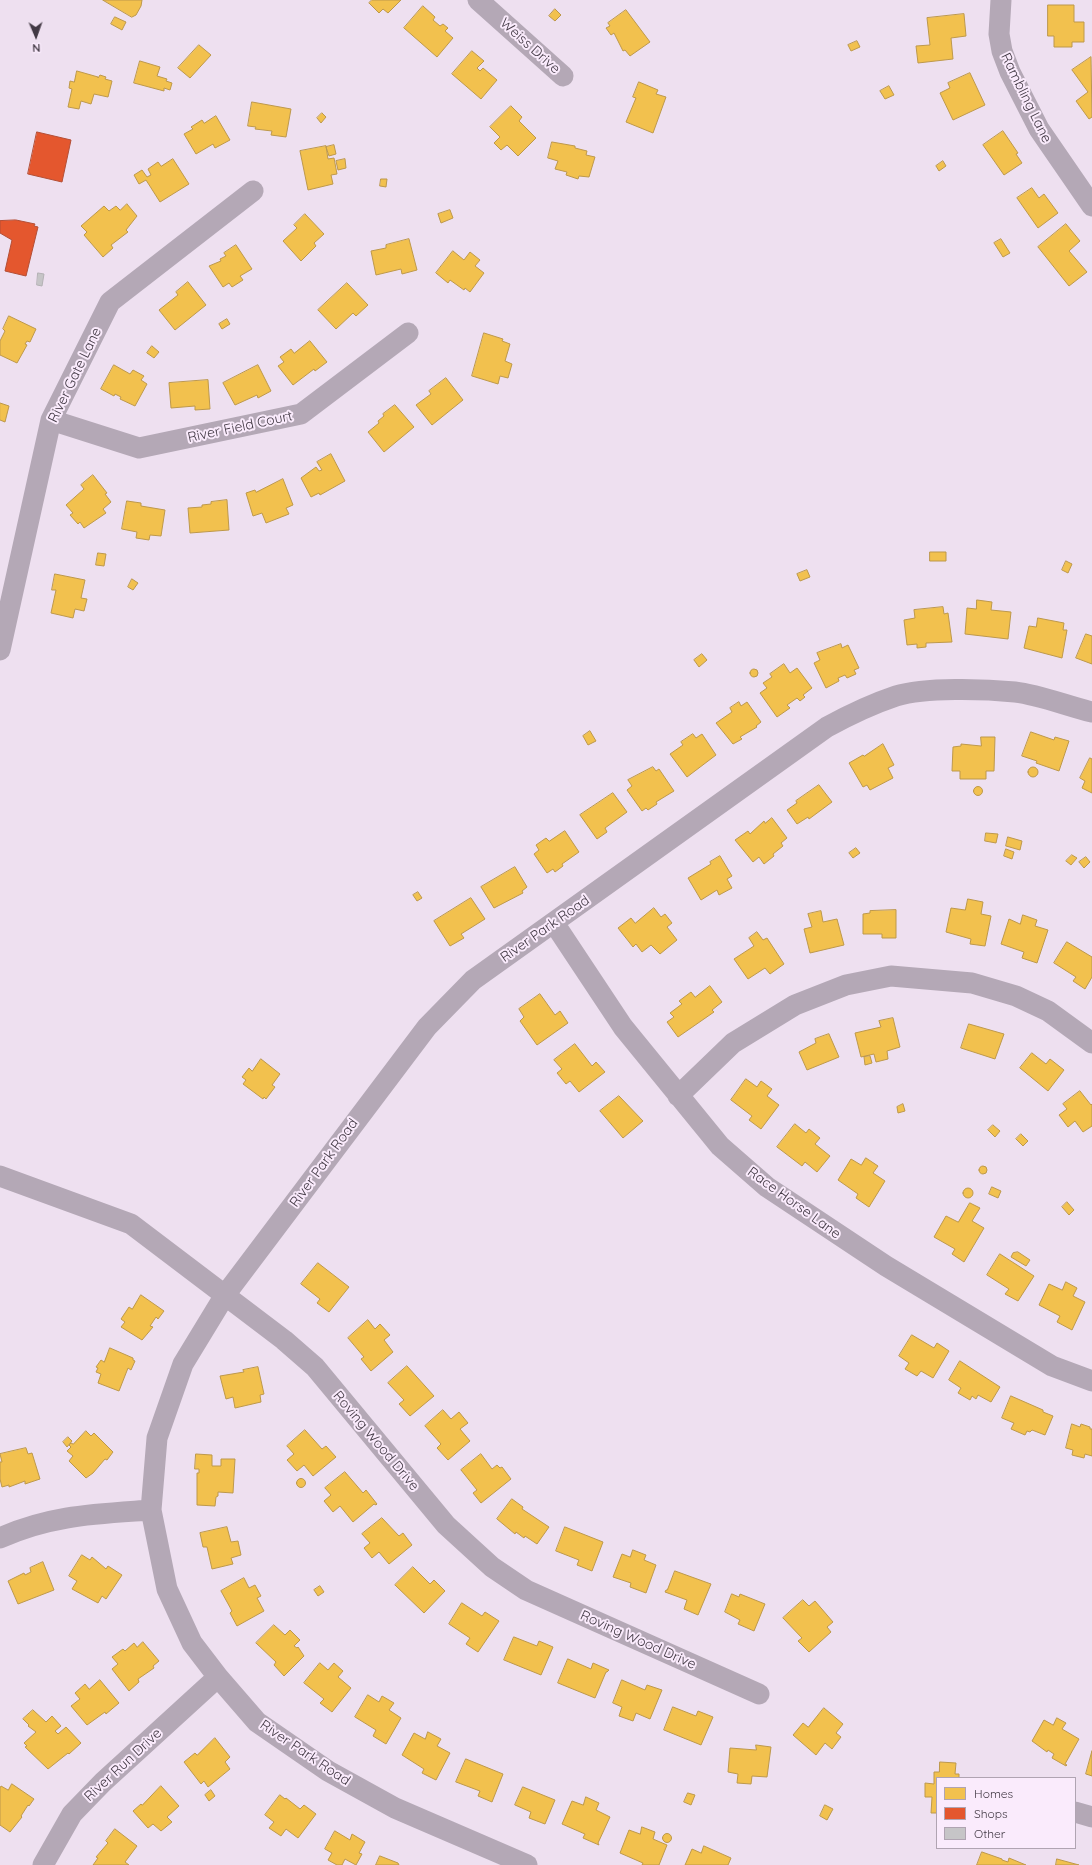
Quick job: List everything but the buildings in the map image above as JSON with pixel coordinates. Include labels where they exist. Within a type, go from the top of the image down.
[{"type":"street","name":"Weiss Drive","points":[[478,0],[564,76]]},
{"type":"street","name":"Rambling Lane","points":[[1001,0],[999,34],[1002,51],[1010,72],[1039,129],[1092,206]]},
{"type":"street","name":"River Gate Lane","points":[[0,650],[51,420],[110,302],[253,191]]},
{"type":"street","name":"River Field Court","points":[[51,420],[139,448],[301,414],[408,333]]},
{"type":"street","name":"River Park Road","points":[[527,1865],[395,1808],[328,1771],[257,1722],[218,1677],[192,1643],[168,1589],[151,1510],[157,1438],[184,1364],[225,1295],[427,1027],[473,980],[827,727],[855,712],[898,696],[926,691],[979,690],[1016,692],[1092,712]]},
{"type":"street","name":"Race Horse Lane","points":[[554,923],[623,1027],[678,1096],[720,1146],[767,1187],[886,1266],[1052,1366],[1092,1381]]},
{"type":"street","points":[[678,1096],[733,1043],[795,1005],[846,985],[891,976],[972,983],[1016,996],[1048,1011],[1092,1043]]},
{"type":"street","name":"Roving Wood Drive","points":[[0,1176],[131,1224],[284,1340],[315,1367],[446,1525],[492,1567],[526,1590],[759,1694]]},
{"type":"street","points":[[0,1538],[23,1528],[76,1516],[151,1510]]},
{"type":"street","name":"River Run Drive","points":[[43,1865],[72,1814],[103,1782],[218,1677]]},
{"type":"street","points":[[1076,1812],[1092,1817]]}]
